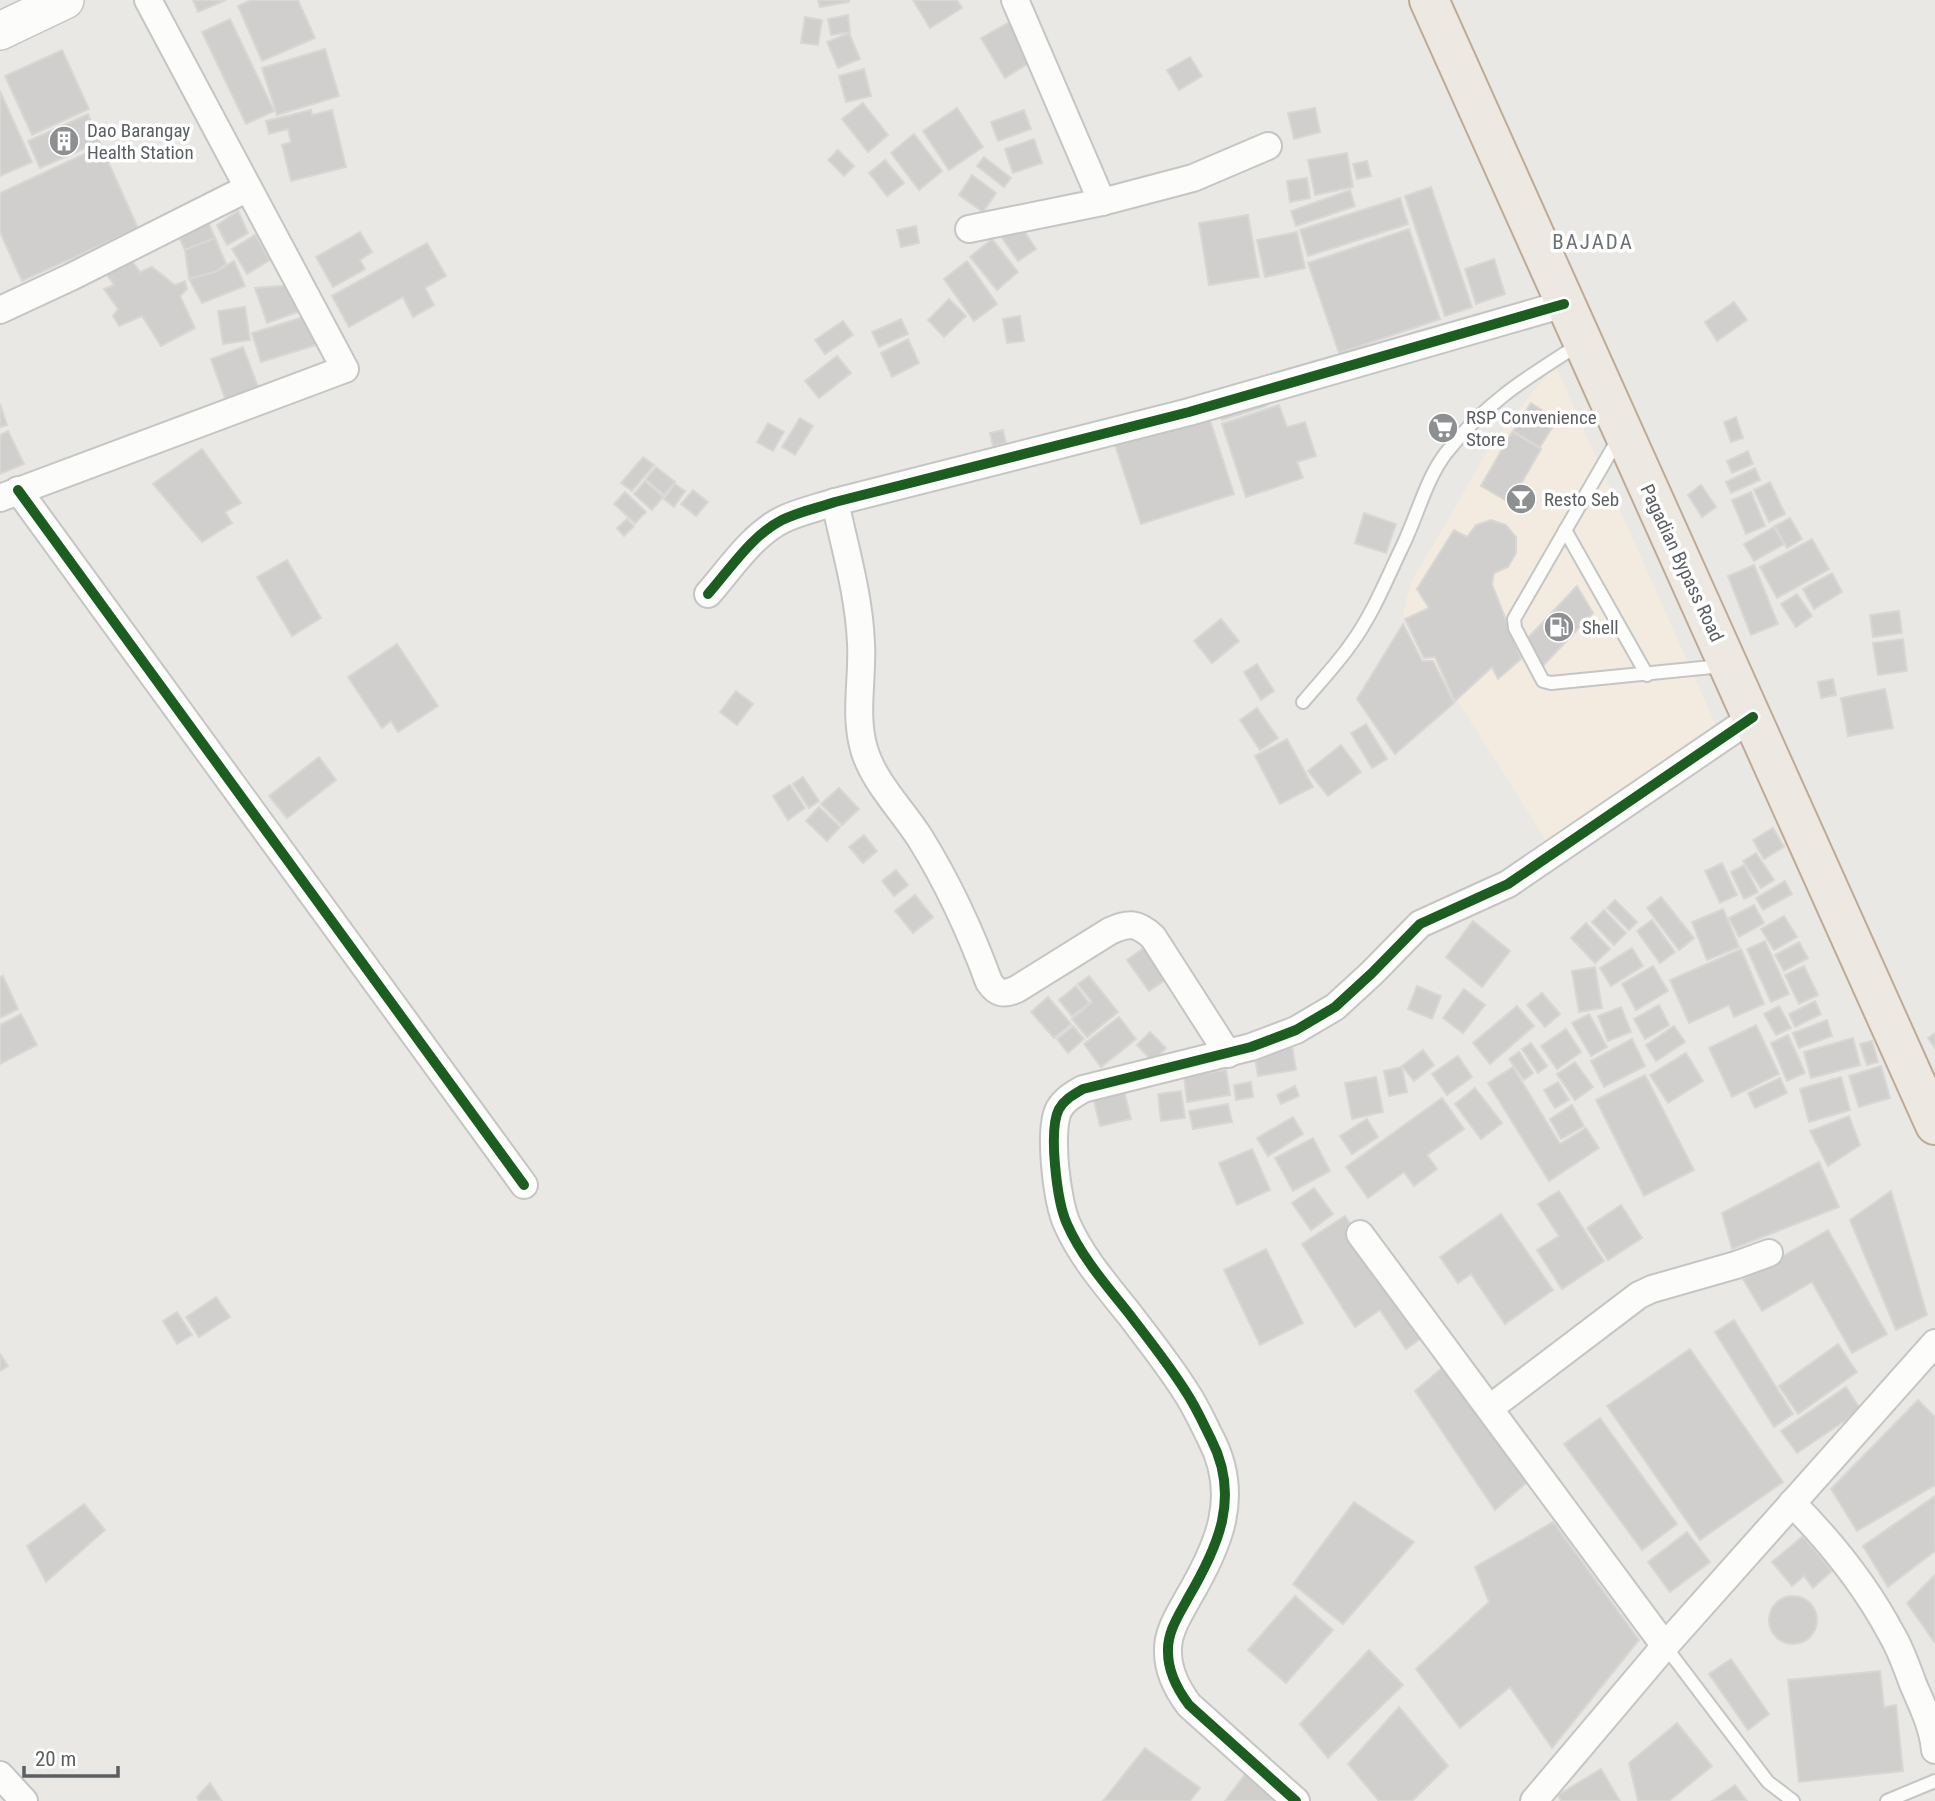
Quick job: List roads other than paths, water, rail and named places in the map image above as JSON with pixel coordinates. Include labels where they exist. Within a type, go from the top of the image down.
[{"type":"highway","name":"Pagadian Bypass Road","points":[[1429,0],[1935,1125]]},
{"type":"street","points":[[0,31],[65,0]]},
{"type":"street","points":[[148,0],[345,369],[9,494],[524,1185]]},
{"type":"street","points":[[1015,0],[1102,202]]},
{"type":"street","points":[[969,229],[1102,202],[1193,178],[1268,146]]},
{"type":"street","points":[[0,310],[71,278],[248,188]]},
{"type":"street","points":[[708,594],[747,547],[765,531],[783,520],[835,502],[1189,412],[1564,304]]},
{"type":"street","points":[[835,502],[859,613],[862,645],[859,724],[863,748],[880,784],[898,805],[922,842],[967,927],[994,990],[1008,993],[1017,989],[1110,931],[1123,925],[1139,925],[1153,937],[1228,1054]]},
{"type":"street","points":[[1296,1801],[1189,1705],[1177,1688],[1171,1672],[1167,1650],[1172,1628],[1216,1545],[1224,1517],[1225,1490],[1221,1466],[1213,1444],[1186,1392],[1089,1263],[1066,1223],[1058,1195],[1054,1131],[1058,1112],[1067,1098],[1083,1089],[1228,1054],[1296,1030],[1335,1007],[1420,924],[1508,884],[1753,717]]},
{"type":"street","points":[[1360,1234],[1665,1646]]},
{"type":"street","points":[[1490,1408],[1639,1295],[1769,1252]]},
{"type":"street","points":[[1534,1801],[1665,1646],[1935,1343]]},
{"type":"street","points":[[1792,1503],[1845,1560],[1893,1636],[1923,1707],[1934,1738],[1935,1750]]},
{"type":"street","points":[[0,1775],[24,1801]]},
{"type":"lane","points":[[1303,702],[1352,643],[1379,596],[1427,486],[1444,455],[1471,423],[1505,392],[1581,342]]},
{"type":"lane","points":[[1622,432],[1514,620],[1514,628],[1543,681],[1561,684],[1729,666]]},
{"type":"lane","points":[[1565,530],[1647,675]]},
{"type":"lane","points":[[1665,1646],[1768,1782],[1793,1801]]},
{"type":"lane","points":[[1887,1801],[1935,1781]]},
{"type":"place","name":"Dao Barangay Health Station","points":[[64,141]]},
{"type":"place","name":"RSP Convenience Store","points":[[1443,428]]},
{"type":"place","name":"Resto Seb","points":[[1521,499]]},
{"type":"place","name":"Shell","points":[[1559,627]]},
{"type":"district","name":"BAJADA","points":[[1593,242]]}]
